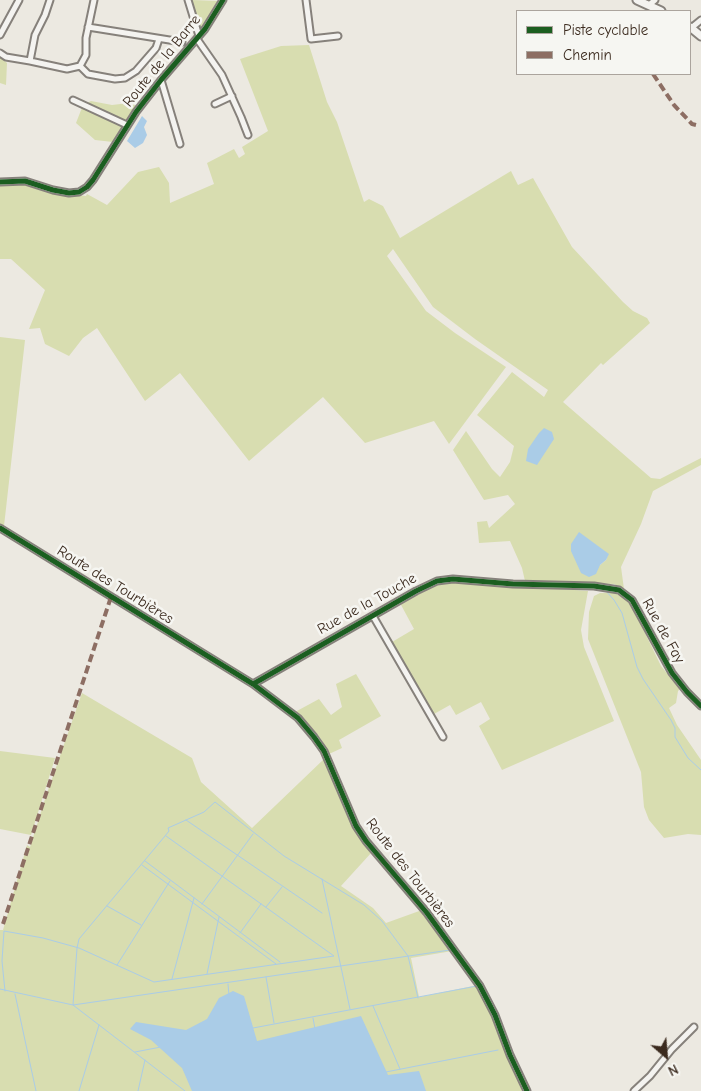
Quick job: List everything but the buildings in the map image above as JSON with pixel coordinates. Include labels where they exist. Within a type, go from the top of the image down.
[{"type":"main road","points":[[640,1],[652,3]]},
{"type":"street","points":[[0,35],[19,0]]},
{"type":"street","points":[[30,61],[35,35],[45,16],[50,0]]},
{"type":"street","points":[[0,53],[6,57],[67,69],[80,66],[86,56],[86,38],[94,0]]},
{"type":"street","points":[[188,0],[198,37],[219,70],[248,135]]},
{"type":"street","name":"Route de la Barre","points":[[0,182],[25,181],[69,193],[79,192],[87,187],[127,125],[161,80],[198,37],[223,0]]},
{"type":"street","points":[[306,0],[311,39],[338,36]]},
{"type":"street","points":[[0,29],[6,24]]},
{"type":"street","points":[[88,27],[182,42]]},
{"type":"street","points":[[80,66],[88,74],[115,79],[125,78],[136,72],[156,48],[159,39]]},
{"type":"street","points":[[161,80],[180,144]]},
{"type":"street","points":[[215,104],[232,96]]},
{"type":"street","points":[[73,100],[127,125]]},
{"type":"street","name":"Route des Tourbières","points":[[0,528],[252,684],[298,718],[324,751],[356,826],[366,841],[426,913],[480,986],[495,1015],[510,1055],[527,1091]]},
{"type":"street","name":"Rue de la Touche","points":[[252,684],[428,585],[445,580],[594,586]]},
{"type":"street","name":"Rue de Fay","points":[[594,586],[614,588],[631,599],[677,680],[701,706]]},
{"type":"street","name":"Rue de la Touche","points":[[372,616],[443,737]]},
{"type":"street","points":[[634,1091],[694,1027]]},
{"type":"green space","points":[[192,0],[218,1],[200,29]]},
{"type":"green space","points":[[309,45],[327,102],[337,122],[364,202],[369,199],[383,206],[400,238],[511,171],[518,185],[533,178],[572,247],[623,302],[633,311],[647,318],[650,323],[603,365],[601,363],[563,402],[651,478],[660,479],[701,458],[701,465],[653,491],[641,524],[621,567],[624,589],[614,584],[525,581],[522,568],[510,541],[479,543],[477,522],[487,521],[489,528],[515,504],[508,495],[484,500],[453,450],[466,431],[492,469],[500,477],[510,462],[514,446],[477,415],[512,372],[544,397],[548,390],[433,307],[393,249],[387,256],[426,311],[506,367],[449,444],[434,421],[365,443],[323,397],[249,461],[180,373],[145,401],[97,328],[83,338],[69,356],[45,344],[40,328],[29,329],[45,290],[11,259],[0,259],[0,185],[22,184],[43,191],[86,196],[87,194],[107,205],[138,172],[159,167],[169,183],[170,203],[214,184],[207,163],[234,149],[239,158],[245,154],[242,147],[268,131],[240,59],[281,46]],"holes":[[[579,533],[608,554],[606,560],[600,565]]]},
{"type":"green space","points":[[0,57],[7,63],[6,85],[0,83]]},
{"type":"green space","points":[[91,101],[112,105],[129,103],[140,107],[113,142],[95,140],[76,123],[83,105]]},
{"type":"green space","points":[[0,337],[25,340],[4,526],[0,524]]},
{"type":"green space","points":[[466,582],[588,591],[581,630],[584,647],[614,721],[502,770],[479,726],[490,719],[481,702],[456,715],[450,705],[434,714],[392,642],[414,629],[400,603],[427,588],[443,583]]},
{"type":"green space","points":[[600,593],[614,593],[622,596],[632,606],[661,666],[680,689],[676,703],[669,708],[677,725],[701,760],[701,835],[688,834],[664,838],[649,820],[644,807],[641,772],[588,639],[589,612],[594,596]]},
{"type":"green space","points":[[356,674],[381,716],[339,740],[342,748],[329,754],[321,739],[295,712],[319,699],[331,715],[342,707],[336,684]]},
{"type":"green space","points":[[82,693],[192,758],[201,782],[252,828],[324,759],[358,836],[372,852],[341,886],[373,908],[386,923],[422,910],[452,951],[411,958],[419,997],[478,985],[494,1015],[522,1091],[0,1091],[0,930],[3,930],[27,845],[30,847]]},
{"type":"green space","points":[[0,751],[55,758],[31,835],[0,829]]},
{"type":"water","points":[[142,116],[147,121],[144,127],[147,135],[143,143],[135,148],[127,141]]},
{"type":"water","points":[[544,428],[552,432],[554,439],[537,465],[526,461],[528,449]]},
{"type":"water","points":[[579,532],[609,554],[600,565],[596,574],[589,577],[581,573],[571,551],[571,544]]},
{"type":"water","points":[[233,991],[244,996],[257,1041],[361,1016],[388,1075],[419,1071],[426,1091],[192,1091],[182,1068],[151,1040],[130,1029],[136,1022],[186,1030],[207,1019],[219,998]]},
{"type":"waterway","points":[[606,591],[622,613],[637,667],[643,679],[671,720],[675,728],[675,737],[688,758],[701,770]]},
{"type":"waterway","points":[[185,1091],[73,1005],[77,948],[79,939],[165,836],[169,831],[168,828],[204,812],[215,802],[284,856],[364,905],[382,921],[408,956],[418,998]]},
{"type":"waterway","points":[[186,820],[322,913]]},
{"type":"waterway","points":[[202,904],[253,834]]},
{"type":"waterway","points":[[5,991],[2,961],[4,931],[43,938],[79,948],[154,982],[334,956],[166,836]]},
{"type":"waterway","points":[[145,861],[280,962]]},
{"type":"waterway","points":[[142,865],[276,964]]},
{"type":"waterway","points":[[322,879],[350,1009]]},
{"type":"waterway","points":[[117,965],[170,881]]},
{"type":"waterway","points":[[266,907],[282,887]]},
{"type":"waterway","points":[[172,979],[194,898]]},
{"type":"waterway","points":[[240,933],[261,904]]},
{"type":"waterway","points":[[107,906],[141,925]]},
{"type":"waterway","points":[[207,974],[219,917]]},
{"type":"waterway","points":[[0,989],[73,1005],[450,950]]},
{"type":"waterway","points":[[266,977],[274,1023]]},
{"type":"waterway","points":[[228,984],[229,995]]},
{"type":"waterway","points":[[253,1028],[477,986]]},
{"type":"waterway","points":[[15,994],[36,1091]]},
{"type":"waterway","points":[[373,1006],[400,1069]]},
{"type":"waterway","points":[[313,1018],[315,1029]]},
{"type":"waterway","points":[[79,1091],[99,1025]]},
{"type":"waterway","points":[[135,1052],[161,1047]]},
{"type":"waterway","points":[[386,1072],[498,1050]]},
{"type":"waterway","points":[[138,1091],[145,1060]]},
{"type":"marked path","points":[[654,75],[674,105],[692,124],[696,125]]},
{"type":"marked path","points":[[3,924],[111,597]]},
{"type":"cycle path","points":[[0,182],[25,181],[69,193],[79,192],[87,187],[136,112],[205,29],[223,0]]},
{"type":"cycle path","points":[[0,528],[253,684],[298,718],[324,751],[356,826],[366,841],[427,913],[480,986],[495,1015],[510,1055],[527,1091]]},
{"type":"cycle path","points":[[253,684],[416,591],[437,581],[453,579],[513,584],[594,586],[619,590],[632,600],[672,673],[701,706]]}]
